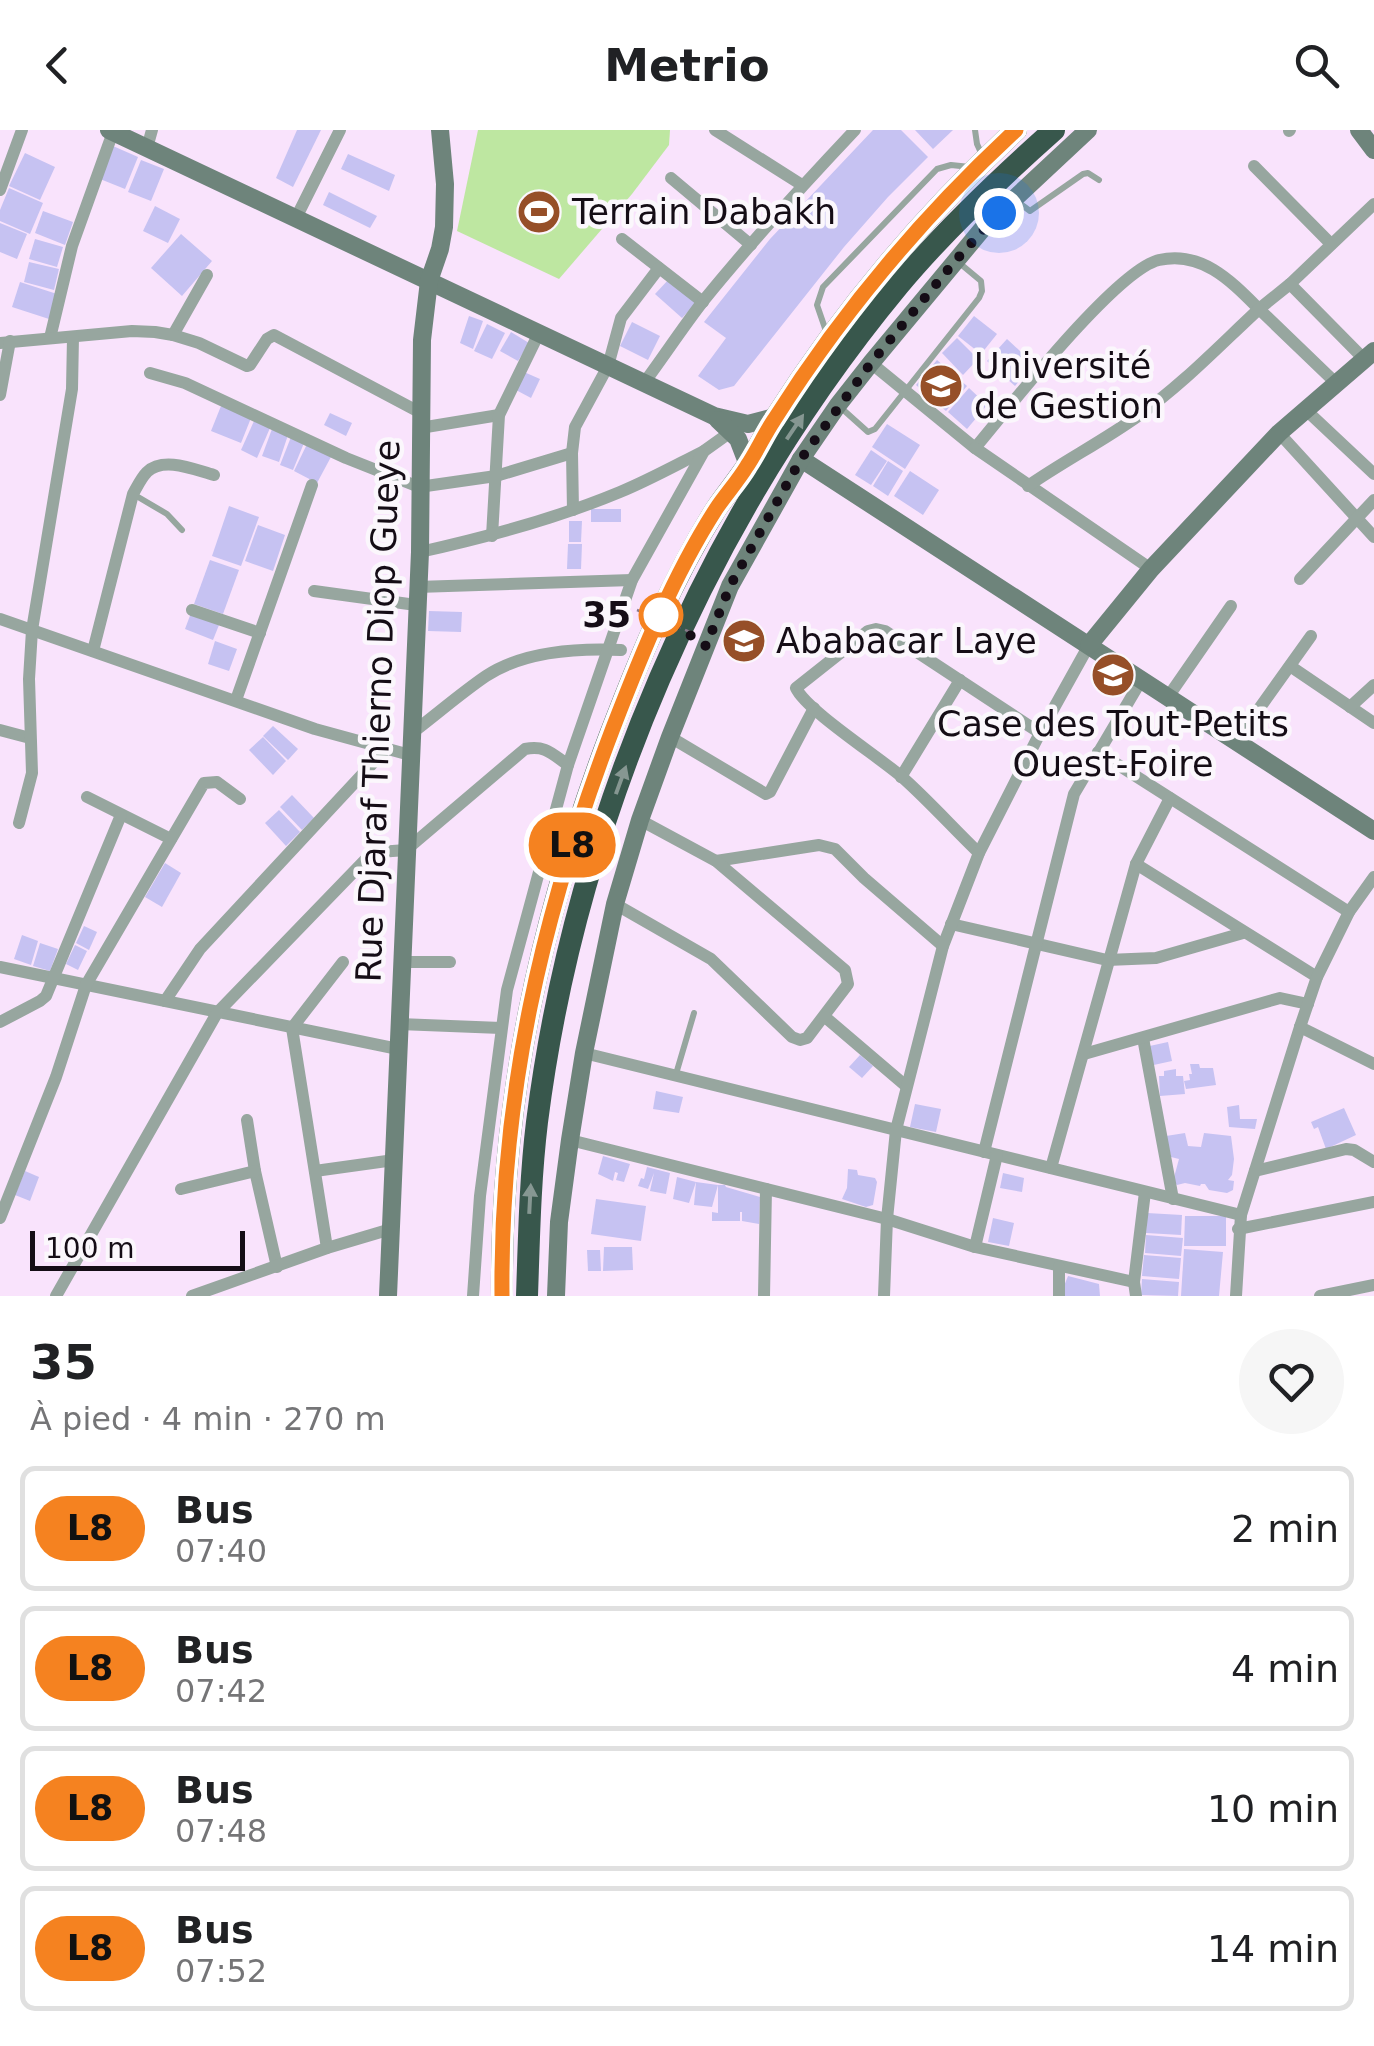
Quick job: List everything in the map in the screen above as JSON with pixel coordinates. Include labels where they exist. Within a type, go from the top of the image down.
[{"type":"highway","points":[[502,1296],[505,1188],[530,1002],[560,882],[634,672],[695,547],[775,417],[891,260],[1016,130]]},
{"type":"highway","points":[[527,1296],[529,1206],[537,1120],[576,920],[590,864],[686,622],[720,550],[773,460],[864,330],[901,282],[956,224],[1054,130]]},
{"type":"street","points":[[0,190],[22,130]]},
{"type":"street","points":[[296,218],[340,130]]},
{"type":"street","name":"Rue Djaraf Thierno Diop Gueye","points":[[388,1296],[420,552],[424,311],[428,281],[444,227],[440,130]]},
{"type":"street","points":[[715,130],[802,185]]},
{"type":"street","points":[[644,383],[703,302],[802,185],[855,130]]},
{"type":"street","points":[[556,1296],[559,1222],[570,1140],[614,904],[670,737],[730,586],[801,459],[838,405],[956,260],[1013,198],[1088,130]]},
{"type":"street","points":[[1359,130],[1374,150]]},
{"type":"street","points":[[50,338],[72,246],[111,131],[149,139],[296,218],[714,416],[748,424],[775,417]]},
{"type":"street","points":[[1254,166],[1331,244]]},
{"type":"street","points":[[671,178],[751,245]]},
{"type":"street","points":[[1028,486],[1137,417],[1175,388],[1374,204]]},
{"type":"street","points":[[622,239],[703,302]]},
{"type":"street","points":[[974,448],[1072,334],[1143,266],[1161,260],[1198,262],[1226,276],[1338,385]]},
{"type":"street","points":[[573,510],[575,427],[608,366],[621,318],[658,268]]},
{"type":"street","points":[[173,335],[207,276]]},
{"type":"street","points":[[884,1296],[886,1220],[896,1130],[943,946],[979,853],[1040,733],[1090,645],[1151,568],[1280,433],[1370,355],[1290,284]]},
{"type":"street","points":[[0,395],[5,342],[132,330],[199,343],[246,366],[272,335],[421,421],[500,415]]},
{"type":"street","points":[[492,536],[500,415],[539,333]]},
{"type":"street","points":[[19,824],[32,782],[32,630],[72,388],[73,337]]},
{"type":"street","points":[[871,363],[974,448],[1151,568]]},
{"type":"street","points":[[150,373],[185,383],[346,458],[419,487],[496,476],[572,452]]},
{"type":"street","points":[[1306,410],[1374,474]]},
{"type":"street","points":[[714,416],[732,431],[748,465]]},
{"type":"street","points":[[420,552],[492,536],[622,491],[704,451],[732,431]]},
{"type":"street","points":[[1280,433],[1374,537]]},
{"type":"street","points":[[473,1296],[480,1196],[501,1028],[514,961],[568,765],[614,649],[632,580],[704,451]]},
{"type":"street","points":[[801,459],[1374,831]]},
{"type":"street","points":[[93,651],[132,494],[146,473],[155,467],[173,465],[214,475]]},
{"type":"street","points":[[236,700],[312,484]]},
{"type":"street","points":[[1300,580],[1374,500]]},
{"type":"street","points":[[314,591],[416,596],[632,580]]},
{"type":"street","points":[[1168,697],[1231,606]]},
{"type":"street","points":[[192,610],[260,633]]},
{"type":"street","points":[[0,619],[315,729],[410,755]]},
{"type":"street","points":[[979,853],[902,776],[814,708],[798,693],[798,684],[876,629],[1040,733]]},
{"type":"street","points":[[1236,741],[1311,636]]},
{"type":"street","points":[[412,733],[488,675],[513,663],[540,654],[614,649]]},
{"type":"street","points":[[1290,666],[1374,723]]},
{"type":"street","points":[[902,776],[960,680]]},
{"type":"street","points":[[975,1247],[1035,943],[1074,794],[1142,680]]},
{"type":"street","points":[[1350,707],[1374,685]]},
{"type":"street","points":[[670,737],[766,794],[814,708]]},
{"type":"street","points":[[0,730],[30,738]]},
{"type":"street","points":[[56,1296],[217,1013],[369,856],[406,850],[525,749],[538,746],[568,765]]},
{"type":"street","points":[[166,1001],[200,949],[385,750]]},
{"type":"street","points":[[1098,752],[1349,912]]},
{"type":"street","points":[[0,1218],[56,1077],[86,985],[204,783],[217,782],[240,798]]},
{"type":"street","points":[[87,797],[171,839]]},
{"type":"street","points":[[1051,1168],[1136,864],[1170,798]]},
{"type":"street","points":[[0,1022],[46,996],[120,815]]},
{"type":"street","points":[[614,904],[711,959],[792,1037],[800,1040],[807,1038],[825,1017],[848,984],[845,970],[716,862],[640,820]]},
{"type":"street","points":[[716,862],[819,845],[835,849],[943,946]]},
{"type":"street","points":[[1136,864],[1317,977]]},
{"type":"street","points":[[1236,1296],[1239,1222],[1300,1028],[1317,977],[1349,912],[1374,877]]},
{"type":"street","points":[[951,924],[1108,960],[1156,958],[1243,932]]},
{"type":"street","points":[[327,1248],[292,1028],[343,962]]},
{"type":"street","points":[[402,962],[450,962]]},
{"type":"street","points":[[0,968],[398,1049]]},
{"type":"street","points":[[1084,1054],[1280,998],[1308,1004]]},
{"type":"street","points":[[825,1017],[906,1086]]},
{"type":"street","points":[[399,1024],[501,1028]]},
{"type":"street","points":[[1300,1028],[1374,1064]]},
{"type":"street","points":[[1142,1038],[1173,1199]]},
{"type":"street","points":[[584,1053],[1146,1192],[1239,1222],[1374,1202]]},
{"type":"street","points":[[247,1120],[276,1266]]},
{"type":"street","points":[[570,1140],[886,1220],[1135,1289],[1146,1192]]},
{"type":"street","points":[[1254,1171],[1346,1149],[1374,1162]]},
{"type":"street","points":[[315,1171],[394,1160]]},
{"type":"street","points":[[182,1189],[255,1170]]},
{"type":"street","points":[[764,1296],[766,1189]]},
{"type":"street","points":[[192,1296],[391,1229]]},
{"type":"street","points":[[1059,1267],[1059,1296]]},
{"type":"street","points":[[1320,1296],[1374,1285]]},
{"type":"lane","points":[[830,340],[817,304],[822,288],[937,169],[980,164],[975,130]]},
{"type":"lane","points":[[1013,198],[1030,211],[1083,174],[1099,180]]},
{"type":"lane","points":[[838,405],[868,432],[875,429],[905,393],[979,298],[981,281],[956,260]]},
{"type":"lane","points":[[132,494],[167,514],[182,530]]},
{"type":"lane","points":[[675,1075],[694,1012]]},
{"type":"path","points":[[637,610],[695,634]]},
{"type":"green space","name":"Terrain Dabakh","points":[[478,130],[670,130],[669,145],[559,279],[457,231]]},
{"type":"building","points":[[297,130],[321,130],[293,187],[276,178]]},
{"type":"building","points":[[873,130],[901,130],[928,157],[844,247],[734,386],[719,390],[698,376],[726,338],[704,322],[770,239]]},
{"type":"building","points":[[915,130],[953,130],[933,149]]},
{"type":"building","points":[[113,146],[138,157],[125,189],[100,179]]},
{"type":"building","points":[[25,153],[55,167],[40,200],[9,186]]},
{"type":"building","points":[[348,154],[395,175],[389,191],[341,169]]},
{"type":"building","points":[[141,160],[164,169],[151,201],[128,192]]},
{"type":"building","points":[[9,188],[43,203],[30,234],[0,221]]},
{"type":"building","points":[[329,192],[377,216],[370,228],[323,205]]},
{"type":"building","points":[[155,206],[180,219],[168,243],[143,231]]},
{"type":"building","points":[[43,211],[73,222],[65,245],[35,233]]},
{"type":"building","points":[[0,223],[27,234],[17,259],[0,252]]},
{"type":"building","points":[[181,234],[212,261],[182,296],[151,268]]},
{"type":"building","points":[[35,239],[63,247],[57,267],[29,259]]},
{"type":"building","points":[[29,262],[59,269],[54,290],[24,282]]},
{"type":"building","points":[[670,278],[697,302],[682,318],[655,294]]},
{"type":"building","points":[[20,282],[57,294],[49,319],[12,307]]},
{"type":"building","points":[[469,316],[483,321],[473,349],[460,343]]},
{"type":"building","points":[[974,316],[997,334],[981,354],[958,336]]},
{"type":"building","points":[[632,322],[660,336],[648,360],[620,346]]},
{"type":"building","points":[[487,324],[505,333],[492,359],[474,351]]},
{"type":"building","points":[[511,332],[529,343],[518,361],[500,351]]},
{"type":"building","points":[[957,338],[978,359],[963,375],[942,353]]},
{"type":"building","points":[[1007,339],[1034,364],[1015,386],[987,361]]},
{"type":"building","name":"Université de Gestion","points":[[937,360],[967,386],[946,411],[916,385]]},
{"type":"building","points":[[524,372],[540,379],[531,398],[516,390]]},
{"type":"building","points":[[969,388],[987,405],[967,429],[948,412]]},
{"type":"building","points":[[221,406],[251,418],[241,443],[211,431]]},
{"type":"building","points":[[330,413],[352,423],[346,436],[324,425]]},
{"type":"building","points":[[254,421],[270,428],[257,458],[241,450]]},
{"type":"building","points":[[887,424],[920,445],[905,469],[872,447]]},
{"type":"building","points":[[272,429],[288,435],[279,462],[262,456]]},
{"type":"building","points":[[291,437],[304,443],[293,470],[280,465]]},
{"type":"building","points":[[308,442],[332,455],[317,483],[294,471]]},
{"type":"building","points":[[871,450],[887,461],[871,485],[855,475]]},
{"type":"building","points":[[888,461],[903,471],[888,496],[873,486]]},
{"type":"building","points":[[910,471],[939,490],[923,515],[894,496]]},
{"type":"building","points":[[229,506],[259,517],[241,566],[212,556]]},
{"type":"building","points":[[591,509],[621,509],[621,522],[591,522]]},
{"type":"building","points":[[569,521],[582,521],[581,542],[569,542]]},
{"type":"building","points":[[258,525],[285,535],[273,571],[245,561]]},
{"type":"building","points":[[568,544],[582,544],[581,569],[567,569]]},
{"type":"building","points":[[210,560],[239,570],[223,614],[194,604]]},
{"type":"building","points":[[429,611],[462,612],[461,632],[428,631]]},
{"type":"building","points":[[191,613],[219,625],[213,640],[185,629]]},
{"type":"building","points":[[215,641],[237,649],[229,671],[208,664]]},
{"type":"building","points":[[273,726],[298,749],[288,760],[263,736]]},
{"type":"building","points":[[263,737],[286,761],[273,775],[249,750]]},
{"type":"building","points":[[292,795],[314,818],[302,830],[280,807]]},
{"type":"building","points":[[279,810],[300,832],[286,846],[265,823]]},
{"type":"building","points":[[165,863],[181,873],[162,907],[145,897]]},
{"type":"building","points":[[84,926],[97,932],[89,950],[76,943]]},
{"type":"building","points":[[22,935],[38,941],[31,965],[14,959]]},
{"type":"building","points":[[40,943],[58,949],[50,971],[33,966]]},
{"type":"building","points":[[75,945],[87,951],[78,970],[66,964]]},
{"type":"building","points":[[1168,1042],[1172,1061],[1149,1066],[1145,1047]]},
{"type":"building","points":[[860,1055],[873,1066],[862,1078],[849,1067]]},
{"type":"building","points":[[1190,1064],[1213,1068],[1216,1085],[1186,1089],[1184,1081],[1190,1080],[1192,1074]]},
{"type":"building","points":[[1176,1069],[1176,1076],[1183,1076],[1185,1094],[1160,1096],[1159,1076]]},
{"type":"building","points":[[656,1091],[683,1097],[679,1113],[653,1109]]},
{"type":"building","points":[[915,1104],[941,1109],[936,1132],[910,1127]]},
{"type":"building","points":[[1239,1105],[1240,1119],[1257,1119],[1255,1129],[1229,1127],[1227,1107]]},
{"type":"building","points":[[1344,1108],[1356,1135],[1326,1149],[1318,1127],[1314,1129],[1311,1122]]},
{"type":"building","points":[[1185,1133],[1188,1146],[1201,1147],[1204,1133],[1231,1136],[1234,1159],[1228,1180],[1234,1181],[1233,1190],[1227,1193],[1209,1190],[1205,1184],[1177,1185],[1173,1181],[1179,1159],[1171,1157],[1166,1136]]},
{"type":"building","points":[[603,1156],[630,1164],[624,1182],[616,1180],[615,1172],[613,1181],[598,1174]]},
{"type":"building","points":[[647,1167],[670,1173],[666,1194],[650,1191],[654,1173],[648,1189],[638,1186]]},
{"type":"building","points":[[848,1169],[875,1178],[873,1205],[866,1207],[842,1199]]},
{"type":"building","points":[[25,1171],[39,1177],[30,1201],[15,1195]]},
{"type":"building","points":[[1003,1173],[1024,1178],[1022,1192],[1000,1188]]},
{"type":"building","points":[[677,1177],[696,1182],[689,1203],[673,1199]]},
{"type":"building","points":[[696,1182],[718,1185],[712,1207],[694,1205]]},
{"type":"building","points":[[718,1185],[760,1197],[759,1224],[742,1221],[742,1212],[740,1221],[712,1221],[712,1212],[718,1213]]},
{"type":"building","points":[[596,1199],[646,1206],[641,1241],[591,1234]]},
{"type":"building","points":[[1147,1213],[1182,1215],[1181,1235],[1146,1233]]},
{"type":"building","points":[[1185,1216],[1226,1216],[1226,1246],[1184,1246]]},
{"type":"building","points":[[993,1218],[1014,1223],[1009,1246],[988,1242]]},
{"type":"building","points":[[1146,1235],[1183,1238],[1181,1256],[1145,1253]]},
{"type":"building","points":[[604,1247],[632,1247],[633,1270],[603,1271]]},
{"type":"building","points":[[1184,1249],[1223,1252],[1219,1296],[1181,1296]]},
{"type":"building","points":[[587,1250],[600,1250],[601,1271],[588,1271]]},
{"type":"building","points":[[1144,1255],[1181,1258],[1179,1279],[1142,1276]]},
{"type":"building","points":[[1068,1276],[1099,1284],[1100,1296],[1064,1296]]},
{"type":"building","points":[[1142,1279],[1179,1282],[1178,1296],[1141,1295]]},
{"type":"bus line","name":"L8","points":[[502,1296],[510,1131],[530,1002],[560,882],[634,672],[706,527],[775,417],[891,260],[1016,130]]},
{"type":"place","name":"Terrain Dabakh","points":[[539,212]]},
{"type":"place","name":"Université de Gestion","points":[[941,386]]},
{"type":"place","name":"35","points":[[661,615]]},
{"type":"place","name":"Ababacar Laye","points":[[744,641]]},
{"type":"place","name":"Case des Tout-Petits Ouest-Foire","points":[[1113,675]]},
{"type":"route","points":[[661,615],[706,646],[730,586],[801,459],[871,363],[999,213]]}]
